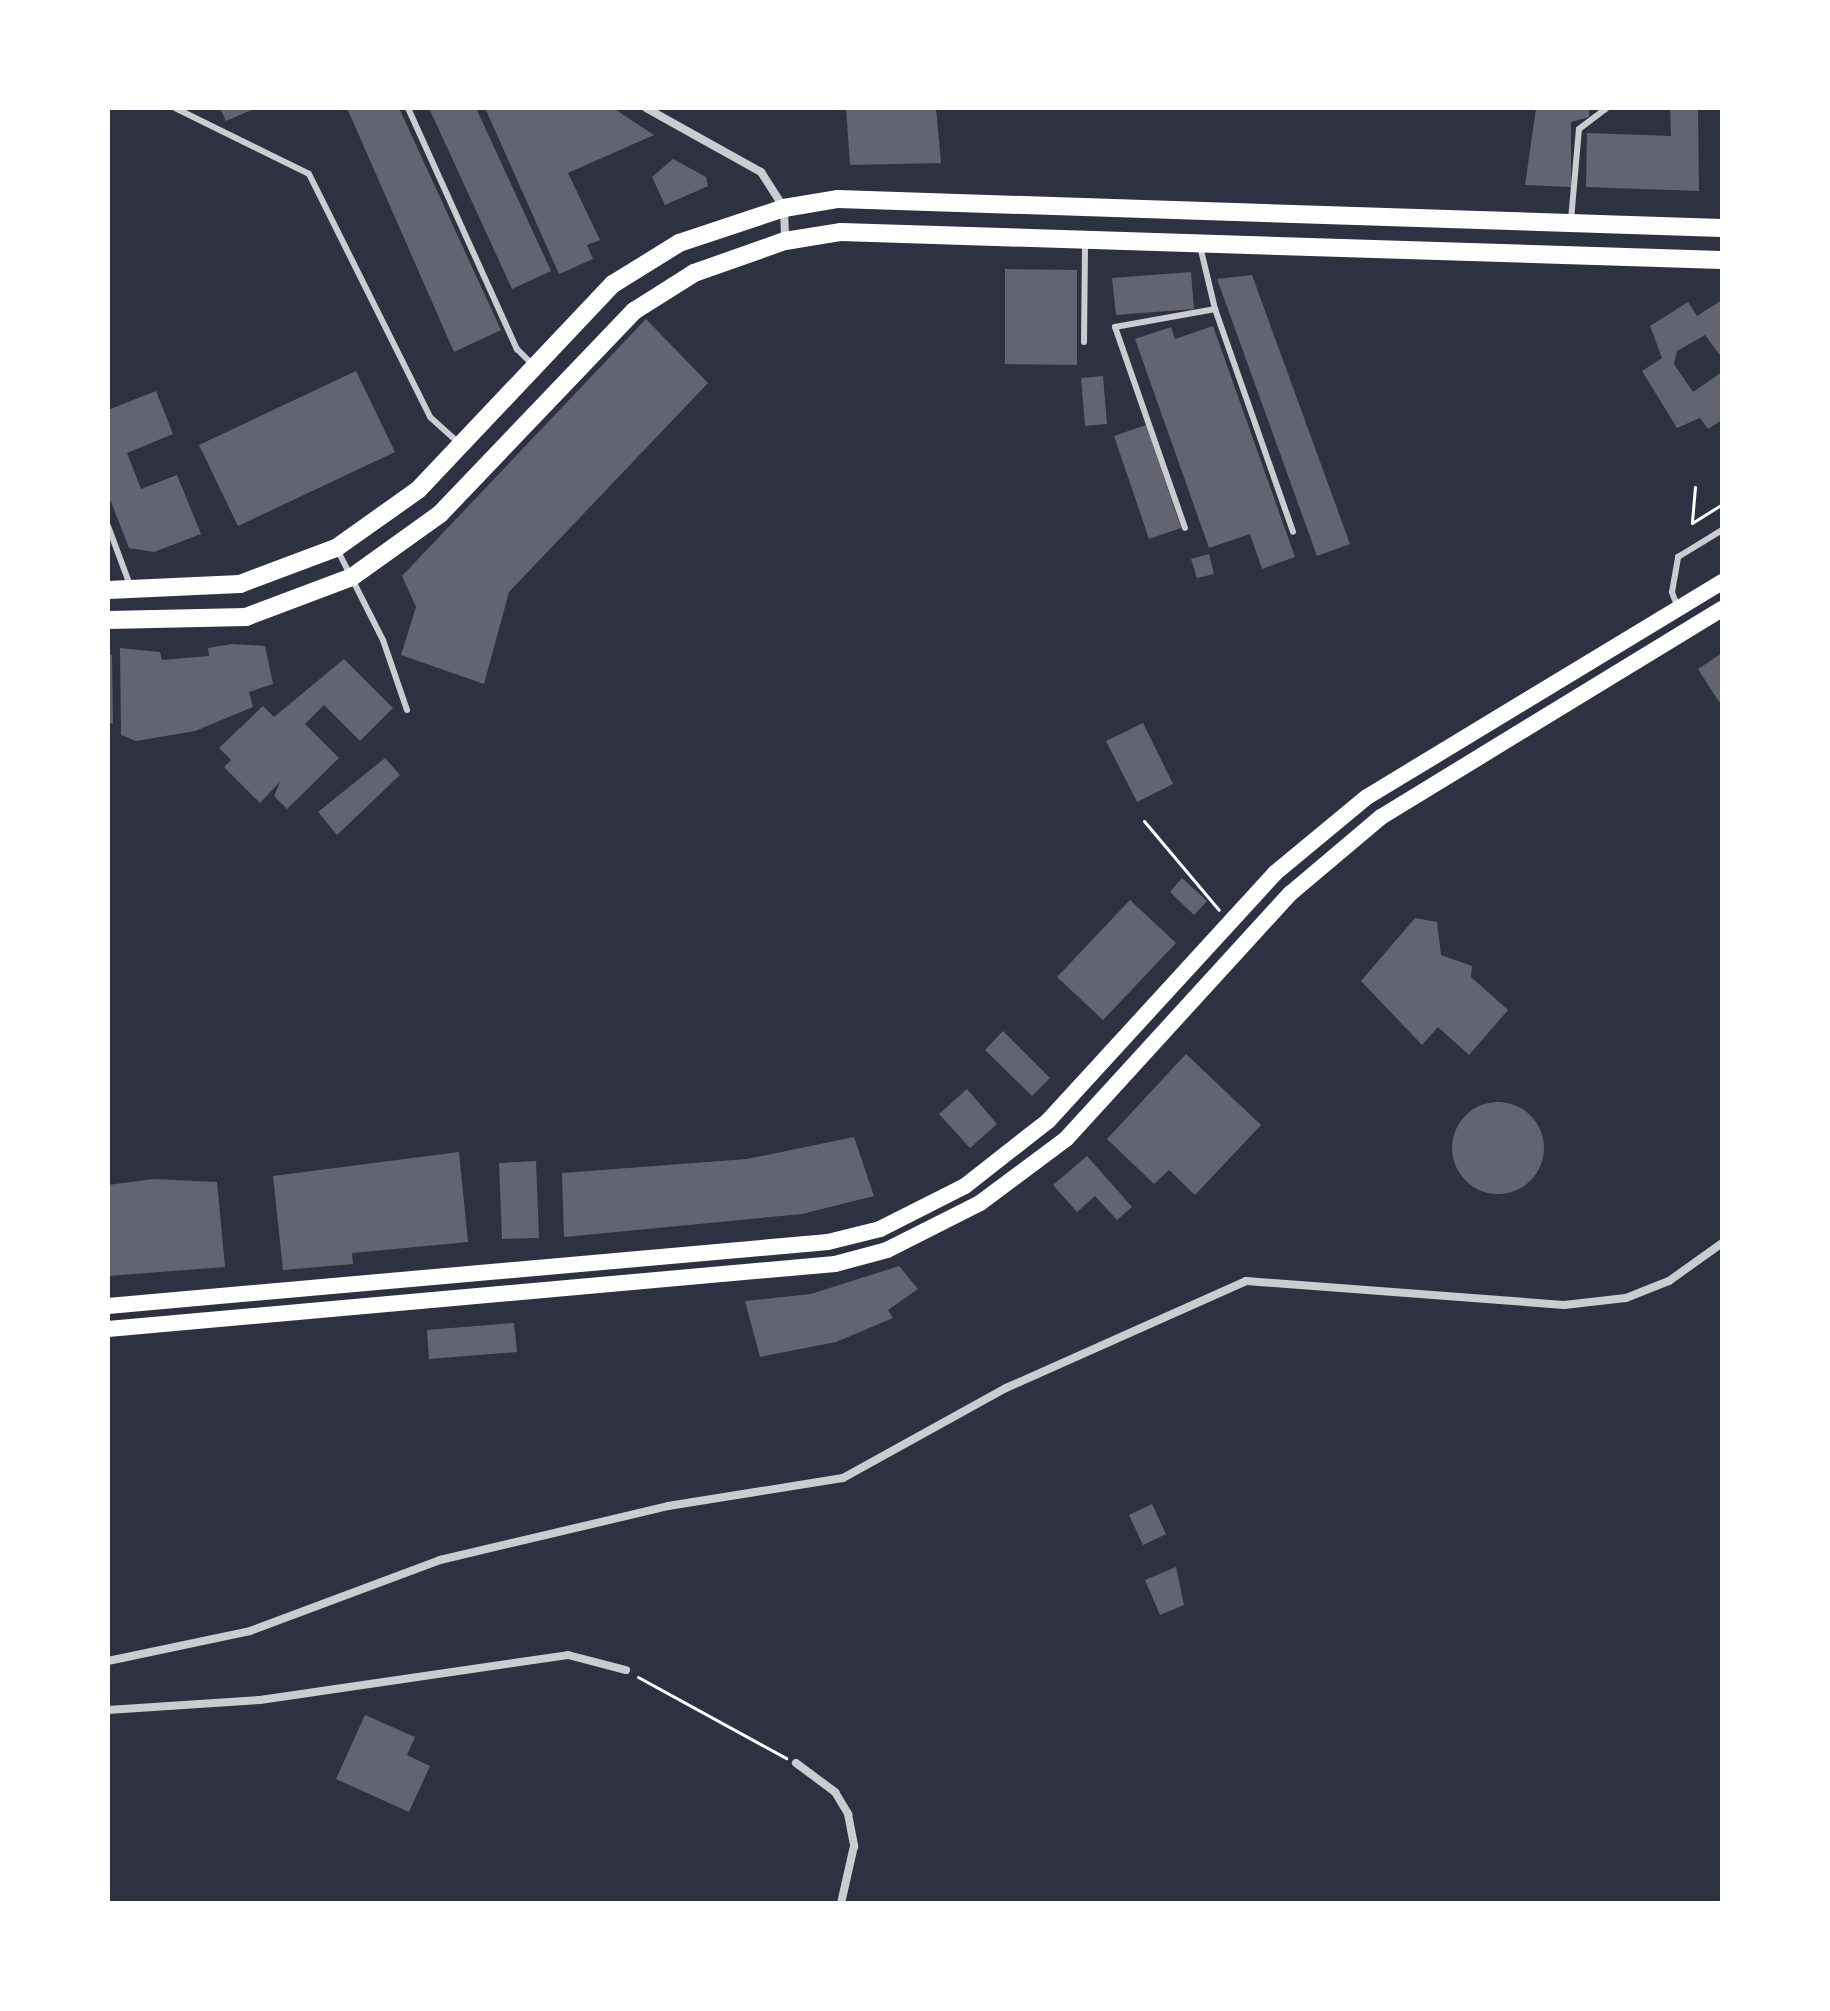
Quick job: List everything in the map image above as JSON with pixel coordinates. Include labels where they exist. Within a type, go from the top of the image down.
[{"type":"main road","points":[[108,590],[132,592],[240,584],[336,548],[418,490],[532,364],[639,266],[722,225],[784,208],[838,199],[1722,228]]},
{"type":"main road","points":[[108,620],[246,617],[352,577],[440,514],[634,311],[694,273],[785,241],[841,232],[1722,260]]},
{"type":"main road","points":[[108,1306],[828,1242],[880,1229],[965,1186],[1048,1121],[1275,873],[1413,763],[1722,582]]},
{"type":"main road","points":[[108,1329],[835,1264],[887,1250],[980,1203],[1066,1139],[1291,893],[1381,817],[1722,609]]},
{"type":"street","points":[[646,108],[761,172],[784,208],[785,241]]},
{"type":"street","points":[[108,1661],[250,1631],[440,1560],[668,1506],[843,1478],[1006,1388],[1246,1281],[1564,1305],[1655,1287],[1722,1243]]},
{"type":"street","points":[[108,1710],[260,1700],[568,1655],[626,1670]]},
{"type":"street","points":[[796,1763],[810,1771],[848,1814],[854,1846],[841,1903]]},
{"type":"lane","points":[[175,108],[309,174],[430,417],[460,445]]},
{"type":"lane","points":[[408,108],[517,349],[532,364]]},
{"type":"lane","points":[[1570,223],[1579,129],[1607,108]]},
{"type":"lane","points":[[1084,342],[1085,238]]},
{"type":"lane","points":[[1200,242],[1215,309],[1293,532]]},
{"type":"lane","points":[[1185,528],[1115,327],[1215,309]]},
{"type":"lane","points":[[108,526],[132,592]]},
{"type":"lane","points":[[1678,608],[1672,592],[1678,557],[1722,530]]},
{"type":"lane","points":[[336,548],[352,577],[407,710]]},
{"type":"path","points":[[1695,487],[1692,523],[1722,504]]},
{"type":"path","points":[[1144,821],[1229,922]]},
{"type":"path","points":[[626,1670],[796,1763]]},
{"type":"building","points":[[220,108],[256,108],[226,121]]},
{"type":"building","points":[[347,108],[399,108],[501,330],[454,352]]},
{"type":"building","points":[[429,108],[476,108],[551,271],[512,289]]},
{"type":"building","points":[[485,108],[613,108],[654,135],[568,173],[600,240],[587,245],[593,259],[559,274]]},
{"type":"building","points":[[846,108],[936,108],[941,163],[850,165]]},
{"type":"building","points":[[1536,108],[1589,108],[1589,117],[1571,122],[1571,187],[1525,185]]},
{"type":"building","points":[[1670,108],[1698,108],[1699,191],[1586,187],[1587,133],[1671,136]]},
{"type":"building","points":[[673,159],[706,177],[708,186],[665,205],[652,177]]},
{"type":"building","points":[[1005,269],[1077,270],[1077,365],[1005,364]]},
{"type":"building","points":[[1191,272],[1194,309],[1116,315],[1112,278]]},
{"type":"building","points":[[1252,275],[1350,544],[1317,556],[1217,279]]},
{"type":"building","points":[[1722,300],[1722,358],[1705,335],[1677,351],[1674,364],[1693,392],[1722,372],[1722,420],[1708,429],[1700,418],[1677,428],[1642,371],[1662,358],[1650,326],[1688,302],[1697,316]]},
{"type":"building","points":[[646,319],[708,383],[509,592],[484,684],[401,655],[416,607],[402,576]]},
{"type":"building","points":[[1213,326],[1295,557],[1262,569],[1250,534],[1209,548],[1135,339],[1171,327],[1175,339]]},
{"type":"building","points":[[356,371],[395,452],[238,526],[199,445]]},
{"type":"building","points":[[1103,376],[1107,424],[1085,426],[1081,378]]},
{"type":"building","points":[[156,391],[173,434],[127,453],[141,489],[177,475],[201,534],[154,552],[129,548],[108,494],[108,410]]},
{"type":"building","points":[[1146,425],[1181,528],[1149,539],[1114,436]]},
{"type":"building","points":[[1209,554],[1214,574],[1197,578],[1191,559]]},
{"type":"building","points":[[232,644],[265,646],[273,684],[249,692],[253,707],[195,731],[136,741],[121,735],[120,648],[160,652],[162,660],[209,656],[208,648]]},
{"type":"building","points":[[1722,653],[1722,700],[1719,702],[1698,669]]},
{"type":"building","points":[[108,654],[112,655],[113,724],[108,722]]},
{"type":"building","points":[[344,659],[393,708],[360,741],[324,705],[305,724],[339,758],[287,809],[274,796],[280,782],[260,803],[224,767],[231,760],[219,748],[263,706],[274,717]]},
{"type":"building","points":[[1143,723],[1173,784],[1137,802],[1106,741]]},
{"type":"building","points":[[385,758],[400,775],[337,835],[318,812]]},
{"type":"building","points":[[1182,878],[1207,901],[1194,915],[1170,892]]},
{"type":"building","points":[[1130,900],[1176,943],[1103,1020],[1057,977]]},
{"type":"building","points":[[1415,918],[1437,922],[1441,955],[1472,966],[1471,977],[1508,1010],[1469,1055],[1438,1027],[1422,1045],[1361,981]]},
{"type":"building","points":[[1003,1031],[1050,1078],[1032,1096],[985,1050]]},
{"type":"building","points":[[1186,1054],[1261,1125],[1195,1195],[1169,1170],[1154,1184],[1107,1139]]},
{"type":"building","points":[[967,1089],[997,1124],[970,1148],[939,1114]]},
{"type":"building","points":[[1489,1102],[1507,1102],[1524,1109],[1537,1122],[1544,1148],[1537,1174],[1524,1187],[1507,1194],[1489,1194],[1472,1187],[1459,1174],[1452,1157],[1452,1139],[1459,1122],[1472,1109]]},
{"type":"building","points":[[854,1137],[874,1196],[802,1214],[564,1237],[562,1173],[747,1159]]},
{"type":"building","points":[[459,1152],[468,1242],[352,1253],[353,1264],[283,1270],[273,1176]]},
{"type":"building","points":[[1087,1156],[1132,1207],[1117,1220],[1095,1196],[1077,1212],[1053,1185]]},
{"type":"building","points":[[536,1161],[539,1238],[502,1239],[499,1163]]},
{"type":"building","points":[[154,1179],[217,1182],[225,1267],[108,1276],[108,1185]]},
{"type":"building","points":[[899,1266],[918,1289],[888,1310],[893,1318],[836,1342],[760,1357],[745,1301],[811,1294]]},
{"type":"building","points":[[514,1323],[517,1352],[429,1359],[427,1330]]},
{"type":"building","points":[[1152,1504],[1166,1534],[1143,1545],[1129,1515]]},
{"type":"building","points":[[1176,1567],[1184,1605],[1160,1615],[1145,1580]]},
{"type":"building","points":[[365,1715],[415,1737],[407,1755],[430,1766],[409,1812],[336,1779]]}]
